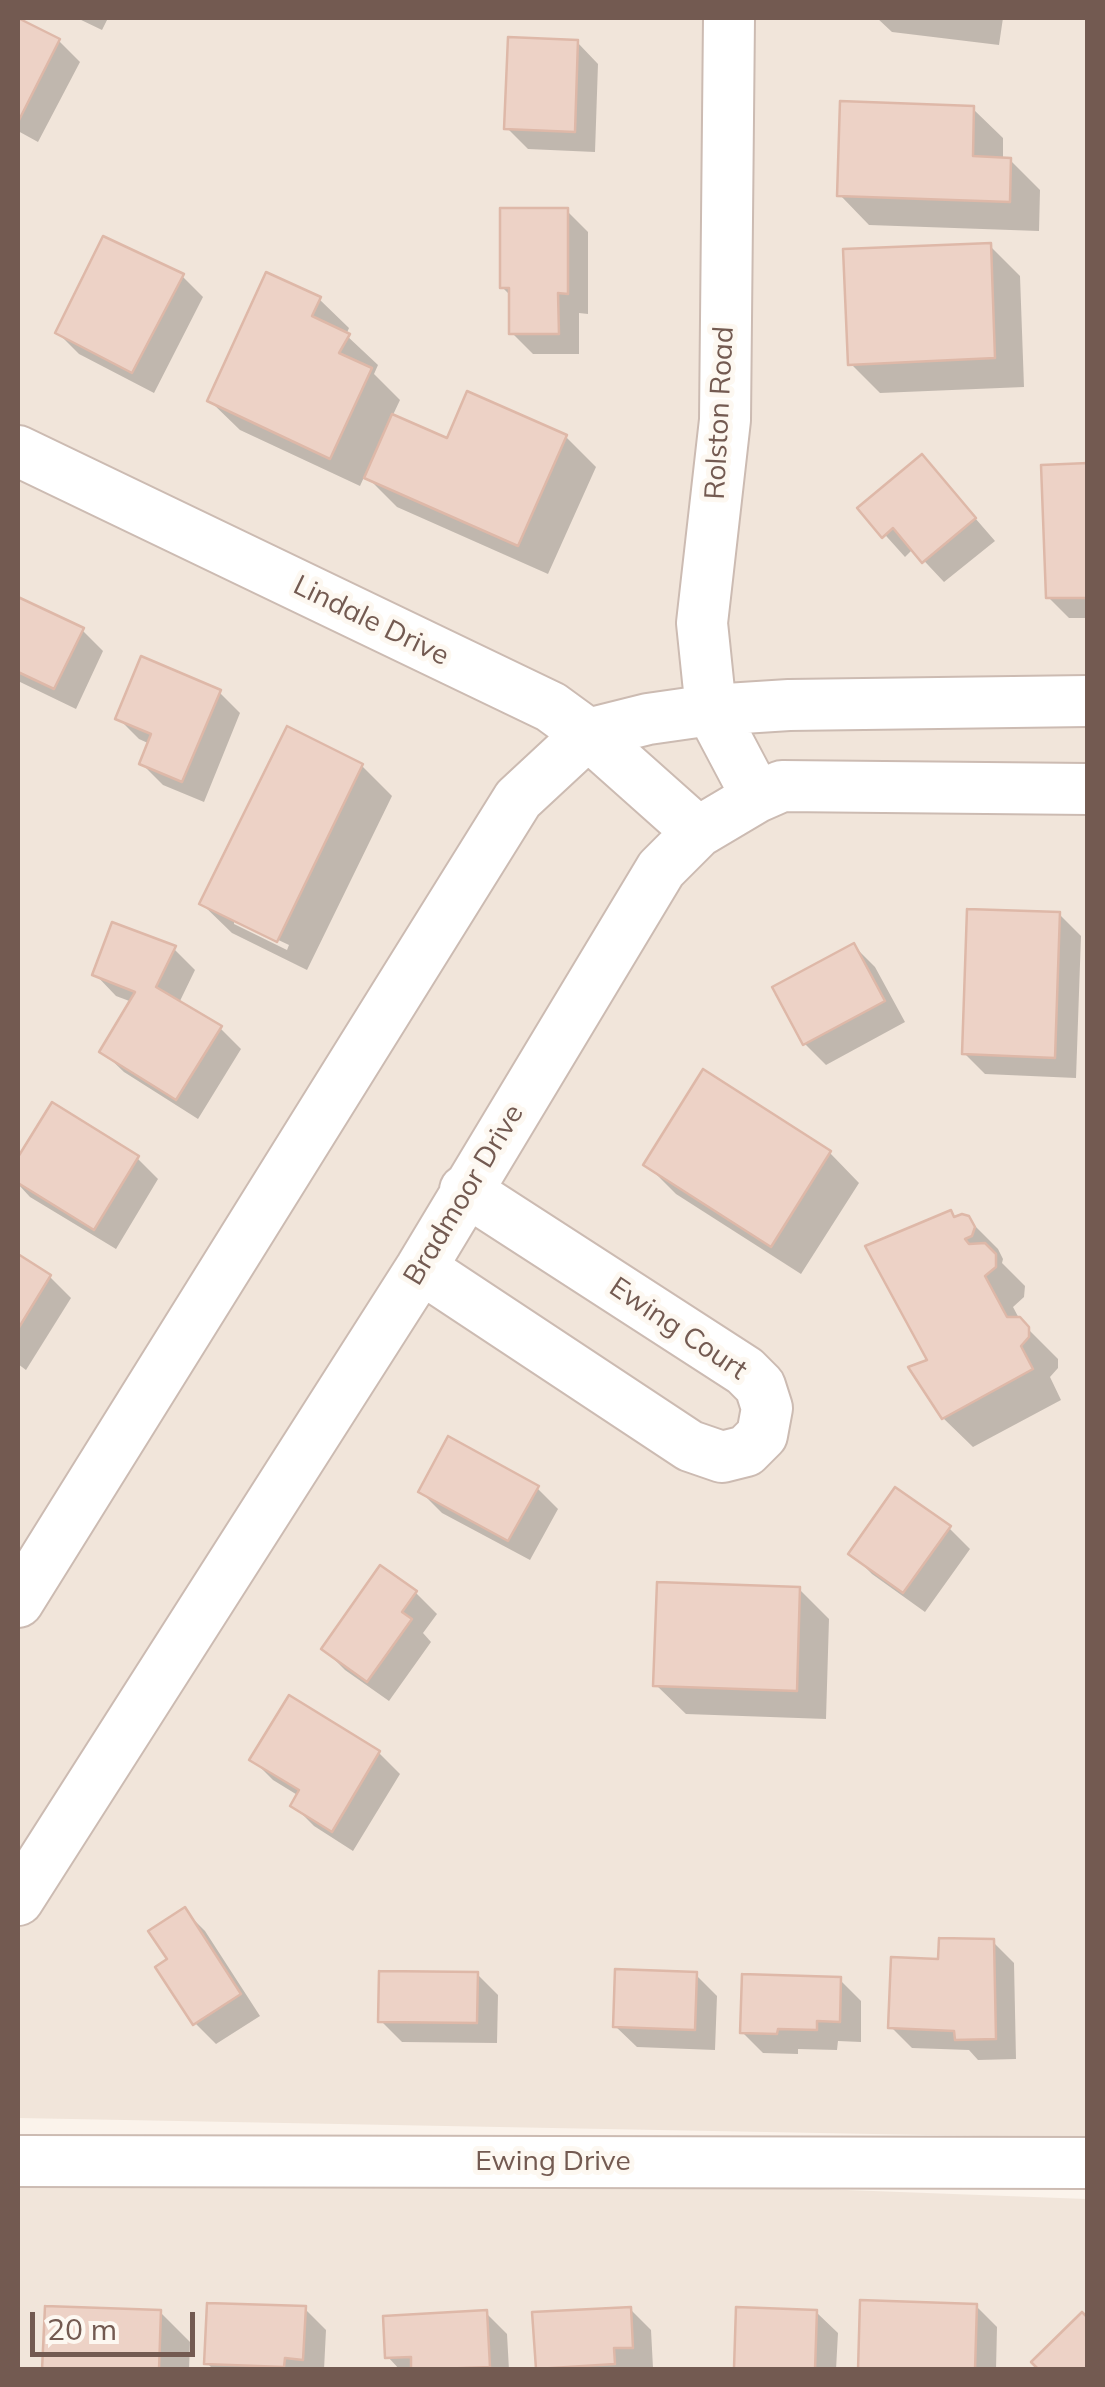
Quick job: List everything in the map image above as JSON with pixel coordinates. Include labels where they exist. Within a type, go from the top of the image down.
[{"type":"street","name":"Rolston Road","points":[[729,18],[725,420],[702,623],[711,710],[757,796]]},
{"type":"street","name":"Lindale Drive","points":[[18,451],[551,707],[588,734],[698,832]]},
{"type":"street","points":[[18,1602],[518,799],[588,734],[711,710],[789,705],[1088,701]]},
{"type":"street","name":"Bradmoor Drive","points":[[18,1900],[421,1268],[661,869],[698,832],[757,796],[782,786],[1088,789]]},
{"type":"street","name":"Ewing Court","points":[[421,1268],[690,1446],[722,1457],[746,1451],[762,1435],[767,1408],[760,1386],[745,1371],[466,1190]]},
{"type":"street","name":"Ewing Drive","points":[[18,2161],[1088,2163]]},
{"type":"shaded area","points":[[18,18],[1087,18],[1087,2138],[18,2118]]},
{"type":"shaded area","points":[[18,2159],[1087,2199],[1087,2369],[18,2369]]},
{"type":"building","points":[[18,18],[60,39],[18,122]]},
{"type":"building","points":[[508,37],[578,40],[575,132],[504,129]]},
{"type":"building","points":[[840,101],[974,106],[973,156],[1011,158],[1010,202],[837,196]]},
{"type":"building","points":[[500,208],[568,208],[568,294],[558,293],[559,334],[509,334],[509,288],[500,288]]},
{"type":"building","points":[[103,236],[184,274],[132,373],[55,333]]},
{"type":"building","points":[[991,243],[995,358],[848,365],[843,249]]},
{"type":"building","points":[[266,272],[321,297],[312,316],[350,334],[339,353],[372,368],[330,459],[207,401]]},
{"type":"building","points":[[467,391],[567,435],[518,546],[364,478],[392,414],[447,438]]},
{"type":"building","points":[[922,454],[976,518],[922,563],[893,528],[882,538],[857,508]]},
{"type":"building","points":[[1088,463],[1087,598],[1046,598],[1041,465]]},
{"type":"building","points":[[18,597],[84,628],[54,689],[18,672]]},
{"type":"building","points":[[141,656],[221,690],[182,782],[139,764],[151,734],[115,719]]},
{"type":"building","points":[[287,726],[363,764],[277,942],[199,904]]},
{"type":"building","points":[[967,909],[1060,912],[1055,1058],[962,1054]]},
{"type":"building","points":[[112,922],[176,946],[156,987],[222,1026],[176,1100],[99,1052],[135,992],[92,975]]},
{"type":"building","points":[[854,943],[885,1001],[803,1045],[772,987]]},
{"type":"building","points":[[703,1069],[831,1151],[771,1247],[643,1165]]},
{"type":"building","points":[[52,1102],[139,1156],[94,1230],[18,1183],[18,1157]]},
{"type":"building","points":[[951,1210],[954,1217],[969,1216],[975,1227],[972,1236],[965,1239],[969,1244],[985,1243],[996,1254],[996,1267],[985,1276],[1007,1317],[1020,1317],[1029,1327],[1029,1337],[1021,1346],[1033,1369],[942,1419],[908,1367],[927,1360],[865,1246]]},
{"type":"building","points":[[18,1254],[51,1275],[18,1329]]},
{"type":"building","points":[[448,1436],[539,1486],[508,1541],[418,1492]]},
{"type":"building","points":[[895,1487],[951,1526],[903,1593],[848,1554]]},
{"type":"building","points":[[380,1565],[417,1591],[402,1612],[412,1619],[367,1682],[321,1649]]},
{"type":"building","points":[[657,1582],[800,1587],[797,1691],[653,1686]]},
{"type":"building","points":[[289,1695],[380,1751],[332,1832],[290,1806],[299,1790],[249,1760]]},
{"type":"building","points":[[185,1907],[241,1994],[193,2025],[155,1967],[167,1959],[148,1931]]},
{"type":"building","points":[[939,1938],[994,1939],[996,2039],[955,2040],[954,2031],[888,2028],[891,1957],[938,1959]]},
{"type":"building","points":[[615,1969],[697,1972],[695,2030],[613,2027]]},
{"type":"building","points":[[379,1971],[478,1972],[477,2023],[378,2022]]},
{"type":"building","points":[[742,1974],[841,1977],[840,2022],[817,2021],[817,2030],[740,2033]]},
{"type":"building","points":[[860,2300],[977,2304],[975,2370],[858,2370]]},
{"type":"building","points":[[207,2303],[306,2306],[303,2360],[285,2358],[284,2367],[204,2364]]},
{"type":"building","points":[[45,2306],[161,2310],[159,2370],[42,2370]]},
{"type":"building","points":[[631,2307],[633,2348],[614,2348],[615,2364],[536,2369],[532,2312]]},
{"type":"building","points":[[736,2307],[817,2310],[815,2370],[734,2368]]},
{"type":"building","points":[[487,2310],[490,2367],[411,2370],[411,2357],[385,2358],[383,2316]]},
{"type":"building","points":[[1082,2312],[1088,2318],[1088,2370],[1039,2370],[1031,2362]]}]
